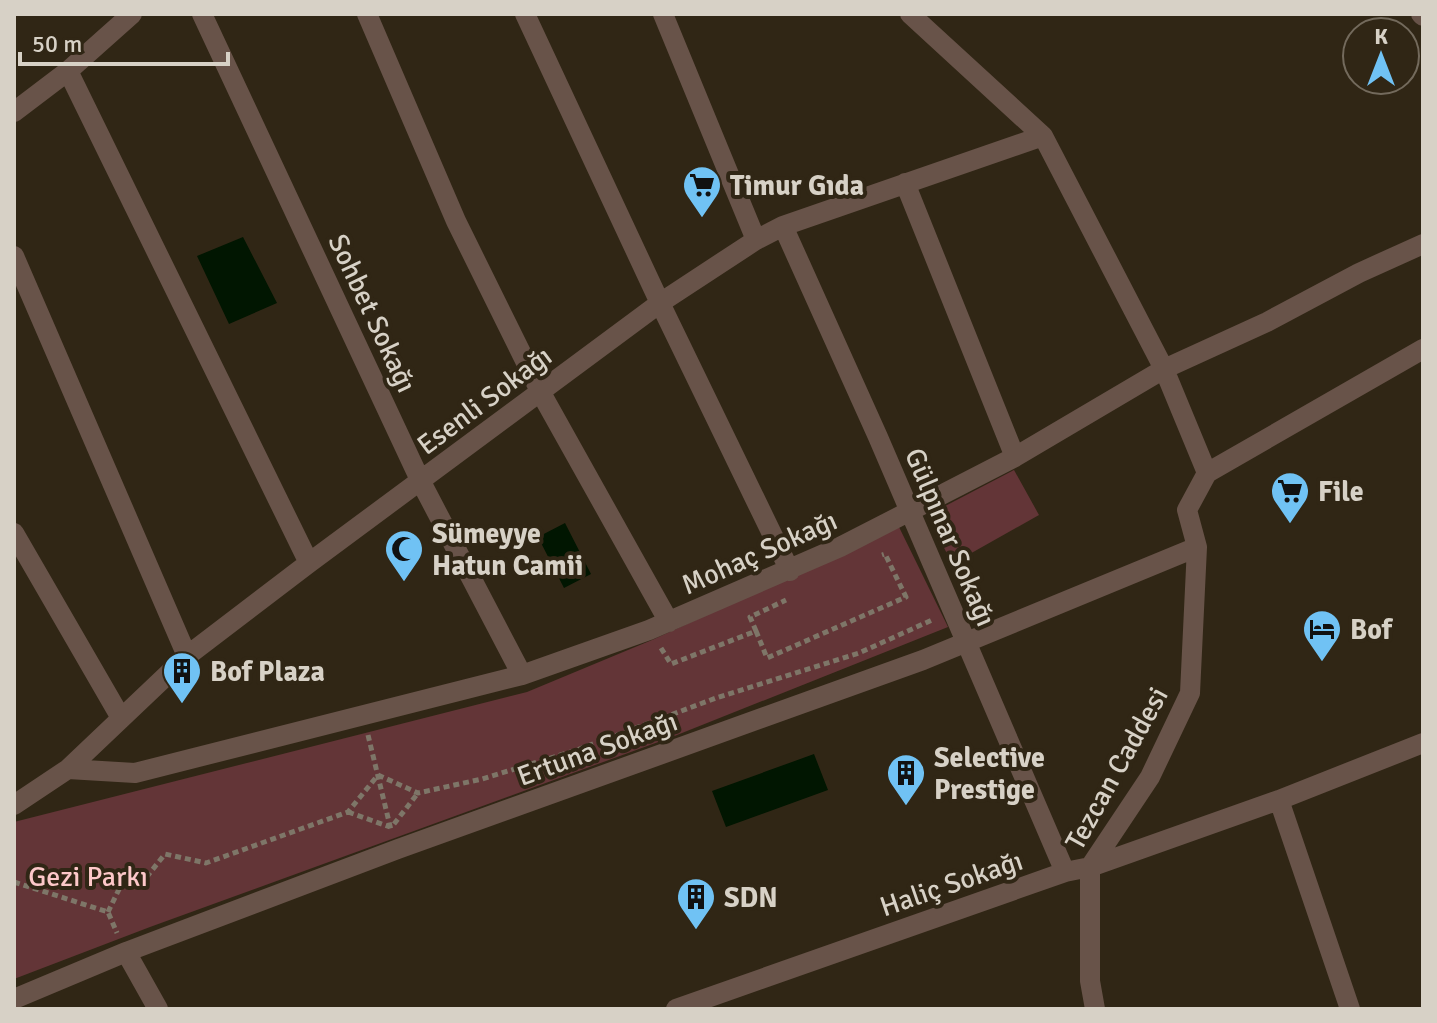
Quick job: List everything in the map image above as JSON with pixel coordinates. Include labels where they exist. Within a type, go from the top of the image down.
[{"type":"street","points":[[14,112],[68,71],[132,14]]},
{"type":"street","name":"Sohbet Sokağı","points":[[202,14],[421,482],[522,675]]},
{"type":"street","points":[[367,14],[456,221],[541,393],[669,622]]},
{"type":"street","points":[[525,14],[790,571]]},
{"type":"street","points":[[663,14],[756,240]]},
{"type":"street","points":[[910,14],[1043,136],[1164,369],[1207,473],[1423,349]]},
{"type":"street","points":[[68,71],[309,563]]},
{"type":"street","name":"Esenli Sokağı","points":[[14,805],[68,769],[187,656],[309,563],[660,303],[756,240],[783,226],[1043,136]]},
{"type":"street","points":[[905,183],[1015,457]]},
{"type":"street","name":"Gülpınar Sokağı","points":[[783,226],[1065,872]]},
{"type":"street","name":"Mohaç Sokağı","points":[[68,769],[135,773],[522,675],[649,630],[790,571],[910,512],[1015,457],[1164,369],[1267,322],[1359,273],[1423,244]]},
{"type":"street","points":[[14,256],[187,656]]},
{"type":"street","name":"Tezcan Caddesi","points":[[1095,1009],[1090,981],[1090,867],[1150,777],[1190,693],[1197,547],[1187,510],[1207,473]]},
{"type":"street","points":[[14,533],[121,718]]},
{"type":"street","name":"Ertuna Sokağı","points":[[14,999],[126,952],[398,849],[909,665],[1197,547]]},
{"type":"street","name":"Haliç Sokağı","points":[[676,1009],[1279,800],[1423,743]]},
{"type":"street","points":[[1279,800],[1350,1009]]},
{"type":"street","points":[[126,952],[158,1009]]},
{"type":"path","points":[[797,594],[750,617],[767,658],[906,597],[885,554],[873,559]]},
{"type":"path","points":[[378,775],[418,793],[482,779],[577,750],[716,698],[859,653],[953,610]]},
{"type":"path","points":[[649,630],[671,664],[756,631]]},
{"type":"path","points":[[362,714],[391,828]]},
{"type":"path","points":[[15,885],[108,912],[122,883],[141,884],[165,854],[206,863],[348,812],[378,775]]},
{"type":"path","points":[[391,828],[418,793]]},
{"type":"path","points":[[348,812],[391,828]]},
{"type":"green space","points":[[1014,470],[1039,515],[952,564],[928,515]]},
{"type":"green space","name":"Gezi Parkı","points":[[899,527],[948,627],[672,737],[14,979],[14,822],[527,692],[652,640]]},
{"type":"shaded area","points":[[243,237],[277,303],[229,324],[197,256]]},
{"type":"shaded area","points":[[565,523],[591,574],[564,588],[538,537]]},
{"type":"shaded area","points":[[814,754],[828,790],[726,827],[712,791]]},
{"type":"place","name":"Timur Gıda","points":[[702,219]]},
{"type":"place","name":"File","points":[[1290,525]]},
{"type":"place","name":"Sümeyye Hatun Camii","points":[[404,583]]},
{"type":"place","name":"Bof","points":[[1322,663]]},
{"type":"place","name":"Bof Plaza","points":[[182,705]]},
{"type":"place","name":"Selective Prestige","points":[[906,807]]},
{"type":"place","name":"SDN","points":[[696,931]]}]
